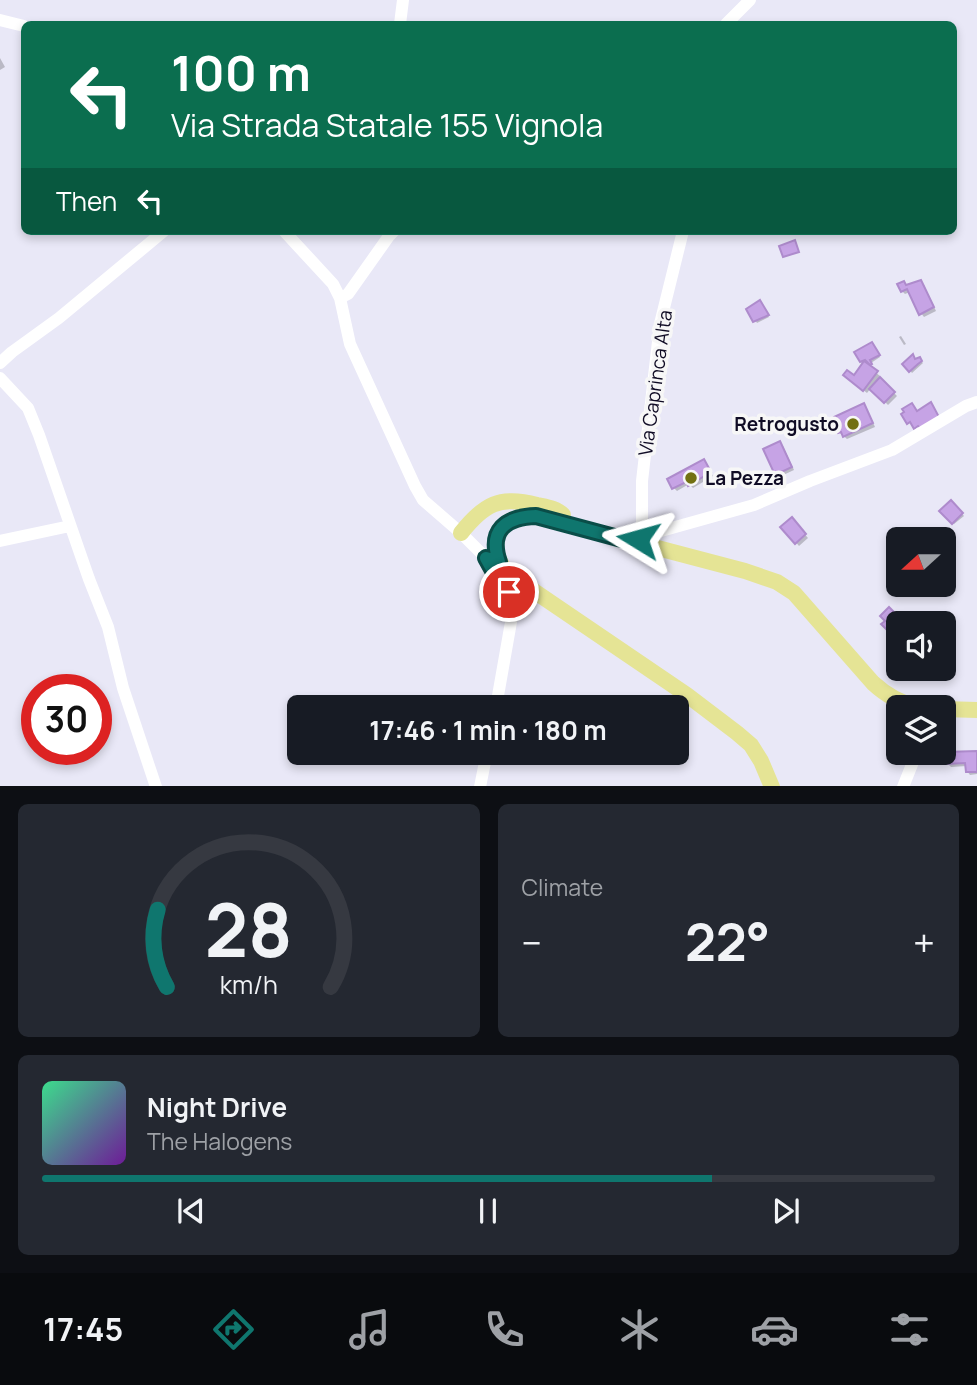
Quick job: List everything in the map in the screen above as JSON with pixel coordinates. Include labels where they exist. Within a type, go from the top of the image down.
[{"type":"main road","points":[[461,533],[473,517],[487,506],[500,501],[528,502],[559,511],[567,524]]},
{"type":"main road","points":[[772,786],[751,745],[737,733],[687,695],[509,574],[493,560],[502,526],[512,519],[536,516],[638,540],[777,582],[794,593],[878,688],[888,695]]},
{"type":"main road","points":[[956,709],[977,710]]},
{"type":"street","points":[[401,21],[404,0]]},
{"type":"street","points":[[729,21],[750,0]]},
{"type":"street","points":[[0,20],[21,25]]},
{"type":"street","points":[[0,363],[159,235]]},
{"type":"street","points":[[289,235],[324,272],[340,298],[350,344],[415,486],[424,500],[493,560],[496,576],[509,592],[514,605],[498,695]]},
{"type":"street","points":[[340,298],[348,294],[390,235]]},
{"type":"street","name":"Via Caprinca Alta","points":[[638,540],[660,324],[682,235]]},
{"type":"street","points":[[0,378],[28,408],[39,435],[108,626],[123,688],[156,786]]},
{"type":"street","points":[[638,540],[754,505],[892,450],[977,402]]},
{"type":"street","points":[[0,541],[70,526]]},
{"type":"street","points":[[480,786],[484,765]]},
{"type":"street","points":[[903,786],[911,765]]},
{"type":"building","points":[[795,240],[799,252],[783,257],[779,246]]},
{"type":"building","points":[[921,280],[934,307],[919,315],[907,289],[901,292],[897,284],[904,281],[906,285]]},
{"type":"building","points":[[760,300],[769,315],[753,322],[746,309]]},
{"type":"building","points":[[872,342],[880,355],[870,360],[870,365],[865,360],[860,362],[854,352]]},
{"type":"building","points":[[913,354],[915,359],[920,357],[922,361],[909,372],[902,364]]},
{"type":"building","points":[[864,361],[878,371],[863,391],[843,375],[847,370],[854,375]]},
{"type":"building","points":[[880,377],[895,392],[884,403],[869,389]]},
{"type":"building","points":[[931,402],[939,417],[920,428],[918,426],[914,429],[910,422],[907,424],[901,414],[904,412],[902,409],[912,403],[917,411]]},
{"type":"building","points":[[864,403],[873,423],[843,437],[832,420]]},
{"type":"building","points":[[780,441],[792,467],[775,475],[763,449]]},
{"type":"building","points":[[704,459],[711,472],[688,486],[686,482],[672,489],[667,479]]},
{"type":"building","points":[[951,500],[963,513],[952,524],[939,511]]},
{"type":"building","points":[[792,517],[806,534],[795,544],[780,527]]},
{"type":"building","points":[[889,607],[893,611],[886,611],[886,629],[881,624],[885,621],[880,616]]},
{"type":"building","points":[[977,751],[977,772],[966,772],[965,763],[956,763],[956,752]]},
{"type":"place","name":"Retrogusto","points":[[853,424]]},
{"type":"place","name":"La Pezza","points":[[691,478]]},
{"type":"route","points":[[509,592],[486,558],[499,562],[496,552],[498,534],[502,526],[512,519],[536,516],[633,542],[638,539]]}]
